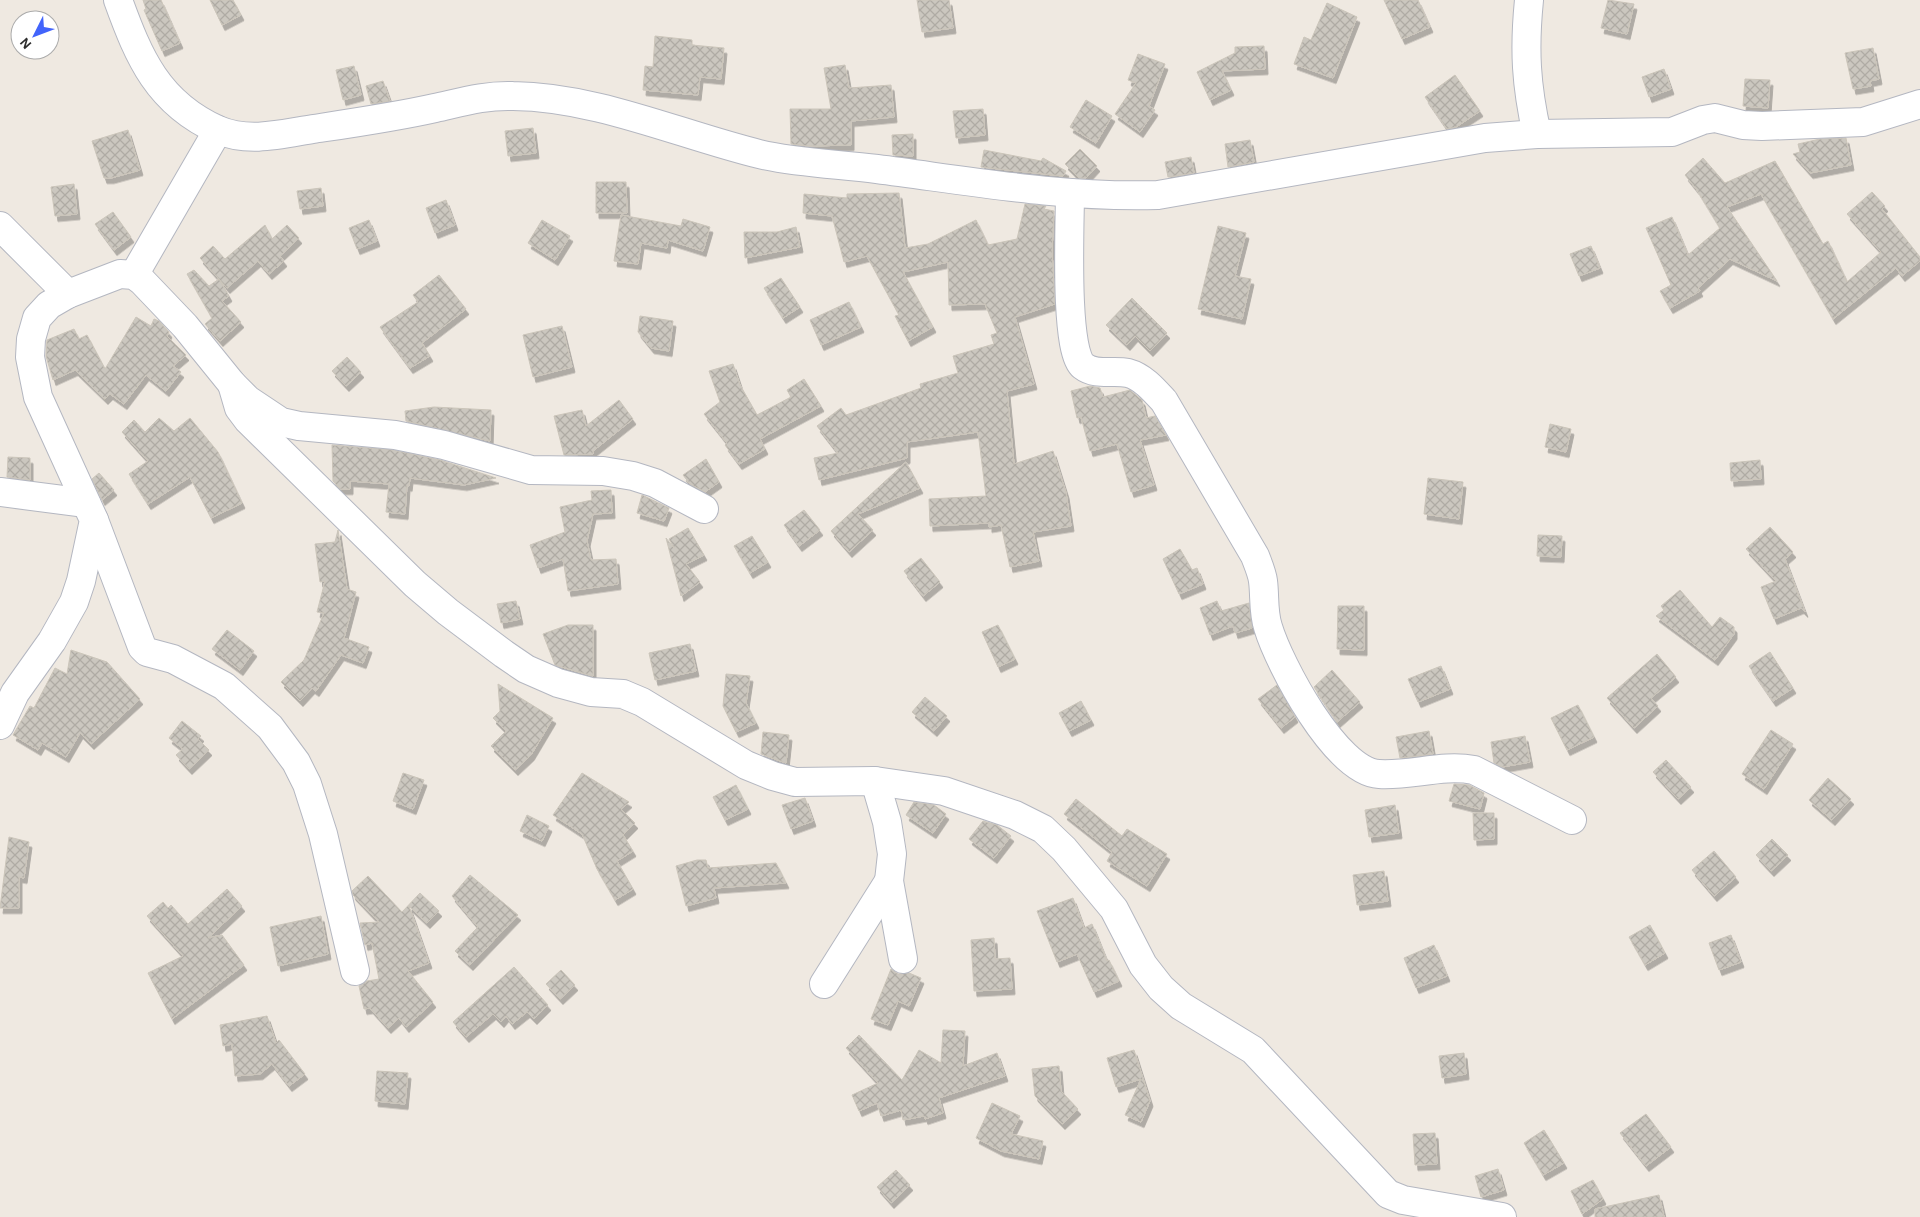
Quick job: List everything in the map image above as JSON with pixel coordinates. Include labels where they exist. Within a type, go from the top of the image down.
[{"type":"street","points":[[118,0],[144,64],[163,90],[190,112],[218,130],[244,137],[269,136],[435,108],[482,96],[538,96],[619,114],[763,155],[1070,193],[1114,196],[1158,195],[1288,174],[1421,148],[1485,138],[1537,134],[1672,132],[1703,120],[1715,118],[1743,125],[1762,126],[1863,122],[1920,104]]},
{"type":"street","points":[[1529,0],[1525,51],[1527,84],[1537,134]]},
{"type":"street","points":[[134,274],[218,130]]},
{"type":"street","points":[[1070,193],[1071,328],[1075,353],[1082,365],[1092,371],[1129,374],[1147,384],[1164,400],[1255,556],[1263,580],[1267,626],[1295,685],[1318,723],[1344,755],[1360,768],[1378,774],[1459,767],[1474,770],[1572,820]]},
{"type":"street","points":[[0,226],[68,294]]},
{"type":"street","points":[[355,971],[323,834],[307,784],[296,762],[270,727],[224,686],[173,659],[147,652],[142,647],[90,511],[38,397],[30,357],[31,339],[37,318],[49,305],[68,294],[120,274],[134,274],[185,326],[232,384],[248,400],[281,422],[298,426],[395,435],[444,445],[531,470],[603,471],[633,476],[655,483],[704,508]]},
{"type":"street","points":[[232,384],[239,408],[248,420],[415,584],[454,617],[526,669],[558,682],[591,692],[623,694],[642,702],[746,765],[772,776],[795,782],[875,781],[944,791],[1015,815],[1043,829],[1064,849],[1114,909],[1143,966],[1161,988],[1181,1006],[1253,1050],[1388,1194],[1403,1200],[1502,1217]]},
{"type":"street","points":[[0,492],[90,511]]},
{"type":"street","points":[[0,725],[15,693],[52,641],[74,602],[82,581],[90,511]]},
{"type":"street","points":[[875,781],[887,822],[891,846],[889,881],[903,959]]},
{"type":"street","points":[[824,984],[889,881]]},
{"type":"building","points":[[143,0],[161,0],[180,43],[162,51],[144,10],[146,9]]},
{"type":"building","points":[[210,0],[233,0],[241,15],[222,25]]},
{"type":"building","points":[[917,0],[949,0],[953,28],[922,32]]},
{"type":"building","points":[[1384,0],[1418,0],[1430,27],[1402,39]]},
{"type":"building","points":[[1608,0],[1634,4],[1627,34],[1601,28]]},
{"type":"building","points":[[1327,3],[1357,17],[1333,78],[1294,64],[1304,37],[1311,40]]},
{"type":"building","points":[[655,36],[692,40],[692,45],[724,48],[721,79],[700,77],[698,95],[643,90],[645,66],[653,67]]},
{"type":"building","points":[[1264,46],[1265,69],[1222,71],[1231,90],[1210,100],[1197,72],[1235,53],[1235,47]]},
{"type":"building","points":[[1873,48],[1879,79],[1870,81],[1871,86],[1853,89],[1845,53]]},
{"type":"building","points":[[1138,54],[1165,64],[1149,106],[1155,110],[1140,132],[1115,114],[1136,83],[1128,80]]},
{"type":"building","points":[[845,65],[849,88],[891,85],[894,117],[851,121],[851,145],[809,146],[791,144],[790,109],[831,109],[824,68]]},
{"type":"building","points":[[354,66],[361,95],[343,100],[336,70]]},
{"type":"building","points":[[1664,69],[1671,89],[1649,97],[1642,77]]},
{"type":"building","points":[[1455,75],[1480,111],[1456,127],[1447,129],[1425,97]]},
{"type":"building","points":[[1745,79],[1770,80],[1768,108],[1743,106]]},
{"type":"building","points":[[383,81],[390,101],[371,104],[366,86]]},
{"type":"building","points":[[1086,100],[1112,116],[1096,143],[1070,127]]},
{"type":"building","points":[[983,109],[985,135],[956,138],[953,111]]},
{"type":"building","points":[[533,128],[536,153],[508,156],[505,131]]},
{"type":"building","points":[[128,130],[140,170],[111,178],[104,178],[92,141]]},
{"type":"building","points":[[913,134],[913,156],[893,155],[892,135]]},
{"type":"building","points":[[1846,138],[1851,165],[1810,173],[1793,154],[1800,152],[1798,144],[1820,139]]},
{"type":"building","points":[[1250,140],[1254,162],[1228,167],[1225,144]]},
{"type":"building","points":[[1080,149],[1097,166],[1086,178],[1079,178],[1065,164]]},
{"type":"building","points":[[984,150],[1041,161],[1043,158],[1066,171],[1063,176],[981,167]]},
{"type":"building","points":[[1191,157],[1194,173],[1168,177],[1165,162]]},
{"type":"building","points":[[1703,158],[1725,183],[1775,161],[1823,244],[1828,241],[1847,282],[1881,252],[1847,214],[1872,192],[1885,206],[1882,209],[1920,257],[1920,261],[1902,276],[1896,268],[1833,319],[1761,194],[1727,207],[1777,281],[1730,259],[1698,288],[1700,291],[1670,308],[1660,291],[1671,285],[1646,228],[1672,217],[1688,255],[1720,228],[1697,190],[1685,175]]},
{"type":"building","points":[[596,182],[626,182],[627,213],[596,213]]},
{"type":"building","points":[[74,184],[77,214],[55,216],[51,187]]},
{"type":"building","points":[[321,188],[323,206],[300,209],[297,191]]},
{"type":"building","points":[[899,193],[905,248],[928,244],[976,220],[988,245],[1017,239],[1025,204],[1046,206],[1044,209],[1054,211],[1052,251],[1055,304],[1015,317],[1034,384],[1007,391],[1014,464],[1053,451],[1066,493],[1071,526],[1033,532],[1039,561],[1010,567],[1001,525],[989,527],[989,523],[930,526],[929,499],[986,496],[978,432],[907,442],[907,458],[819,480],[814,458],[838,453],[817,426],[841,408],[846,415],[921,388],[920,384],[958,373],[953,356],[994,344],[991,335],[997,333],[985,304],[949,305],[948,262],[903,272],[933,327],[908,341],[895,316],[899,315],[867,256],[844,262],[832,216],[803,213],[804,194],[847,198],[847,194]]},
{"type":"building","points":[[446,200],[455,225],[435,233],[426,208]]},
{"type":"building","points":[[113,212],[131,237],[114,250],[95,224]]},
{"type":"building","points":[[621,215],[681,226],[683,219],[710,227],[703,251],[668,240],[667,248],[641,243],[638,264],[614,261]]},
{"type":"building","points":[[369,220],[377,241],[357,249],[349,228]]},
{"type":"building","points":[[542,220],[570,236],[555,260],[528,243]]},
{"type":"building","points":[[265,225],[272,239],[287,225],[299,238],[280,256],[284,261],[269,274],[258,261],[227,288],[200,258],[213,246],[225,259]]},
{"type":"building","points":[[1218,226],[1246,233],[1235,276],[1251,279],[1242,319],[1198,309]]},
{"type":"building","points":[[796,227],[800,247],[745,258],[744,232],[777,232]]},
{"type":"building","points":[[1591,246],[1600,268],[1579,276],[1570,254]]},
{"type":"building","points":[[194,270],[209,286],[219,279],[229,296],[222,301],[241,322],[220,341],[205,324],[212,318],[187,274]]},
{"type":"building","points":[[439,275],[466,309],[422,343],[430,356],[410,368],[380,327],[418,302],[413,295]]},
{"type":"building","points":[[781,278],[800,307],[783,318],[764,288]]},
{"type":"building","points":[[1132,298],[1167,333],[1150,351],[1135,336],[1127,345],[1106,325]]},
{"type":"building","points":[[849,302],[861,327],[821,345],[810,320]]},
{"type":"building","points":[[640,316],[673,321],[669,351],[651,348],[638,332]]},
{"type":"building","points":[[136,317],[151,326],[154,319],[159,321],[169,332],[167,336],[186,355],[173,366],[181,372],[166,391],[146,375],[124,404],[110,394],[105,399],[75,370],[53,380],[46,356],[47,340],[74,329],[79,339],[87,335],[105,369]]},
{"type":"building","points":[[562,326],[572,367],[533,377],[523,335]]},
{"type":"building","points":[[347,357],[361,372],[346,386],[332,371]]},
{"type":"building","points":[[733,364],[740,385],[757,415],[791,397],[787,390],[804,379],[821,406],[760,439],[765,449],[739,464],[725,445],[727,443],[704,414],[720,402],[709,371]]},
{"type":"building","points":[[1090,386],[1100,388],[1103,397],[1130,390],[1142,400],[1146,418],[1155,416],[1166,435],[1140,440],[1154,485],[1131,492],[1117,444],[1090,451],[1081,417],[1077,418],[1071,391]]},
{"type":"building","points":[[619,400],[633,419],[593,451],[593,454],[564,455],[554,416],[582,410],[586,426]]},
{"type":"building","points":[[434,407],[491,410],[490,441],[406,421],[405,411]]},
{"type":"building","points":[[159,418],[174,431],[190,418],[218,452],[242,503],[211,518],[190,477],[148,504],[129,474],[148,461],[122,432],[134,420],[145,432]]},
{"type":"building","points":[[1550,424],[1571,429],[1566,452],[1545,447]]},
{"type":"building","points":[[332,445],[393,450],[440,460],[496,478],[464,485],[410,478],[409,486],[407,485],[405,514],[386,512],[389,484],[350,481],[350,489],[340,489],[333,481]]},
{"type":"building","points":[[8,457],[30,458],[30,480],[7,477]]},
{"type":"building","points":[[706,459],[719,482],[705,492],[690,484],[683,475]]},
{"type":"building","points":[[1760,460],[1761,479],[1731,481],[1730,463]]},
{"type":"building","points":[[906,462],[920,488],[858,514],[873,530],[849,552],[831,531]]},
{"type":"building","points":[[99,473],[114,490],[102,500],[92,479]]},
{"type":"building","points":[[1428,478],[1463,482],[1459,519],[1424,514]]},
{"type":"building","points":[[611,490],[612,513],[593,514],[587,541],[591,560],[616,559],[618,584],[568,591],[563,559],[538,568],[530,545],[565,532],[560,507],[592,500],[591,491]]},
{"type":"building","points":[[642,495],[669,508],[664,521],[637,513]]},
{"type":"building","points":[[804,510],[820,530],[799,546],[784,525]]},
{"type":"building","points":[[1770,527],[1793,552],[1785,559],[1805,612],[1801,608],[1774,619],[1761,587],[1776,581],[1746,549]]},
{"type":"building","points":[[688,528],[704,555],[686,564],[700,582],[681,596],[666,538],[674,548],[669,539]]},
{"type":"building","points":[[338,530],[347,589],[356,592],[344,638],[369,647],[363,663],[341,655],[316,691],[312,688],[300,701],[281,682],[304,660],[324,613],[317,612],[325,581],[320,582],[315,544],[335,542]]},
{"type":"building","points":[[1538,535],[1562,536],[1561,557],[1537,556]]},
{"type":"building","points":[[752,536],[768,562],[750,573],[734,546]]},
{"type":"building","points":[[1180,549],[1192,570],[1197,568],[1203,584],[1179,594],[1163,559]]},
{"type":"building","points":[[921,558],[940,582],[923,596],[904,571]]},
{"type":"building","points":[[1680,590],[1712,627],[1720,617],[1734,627],[1734,634],[1715,660],[1656,616],[1664,610],[1661,606]]},
{"type":"building","points":[[516,601],[520,619],[501,623],[497,604]]},
{"type":"building","points":[[1217,601],[1221,611],[1249,603],[1252,628],[1235,633],[1233,626],[1210,635],[1200,608]]},
{"type":"building","points":[[1338,606],[1364,606],[1364,650],[1337,649]]},
{"type":"building","points":[[568,625],[593,625],[593,676],[555,665],[543,634]]},
{"type":"building","points":[[998,625],[1015,659],[998,667],[982,632]]},
{"type":"building","points":[[227,630],[254,651],[240,670],[212,649]]},
{"type":"building","points":[[690,644],[696,671],[655,680],[649,653]]},
{"type":"building","points":[[71,650],[107,662],[140,699],[91,744],[80,733],[66,757],[42,743],[38,750],[13,735],[30,706],[34,708],[55,668],[67,674]]},
{"type":"building","points":[[1770,652],[1793,688],[1773,701],[1749,666]]},
{"type":"building","points":[[1657,654],[1676,677],[1651,698],[1658,706],[1634,728],[1607,698]]},
{"type":"building","points":[[1441,666],[1450,689],[1418,702],[1408,679]]},
{"type":"building","points":[[1332,670],[1360,702],[1337,722],[1314,687]]},
{"type":"building","points":[[726,674],[750,676],[746,703],[756,723],[736,732],[723,706]]},
{"type":"building","points":[[498,684],[553,718],[531,755],[515,770],[491,746],[506,731],[493,718],[500,711]]},
{"type":"building","points":[[1277,685],[1295,717],[1281,728],[1258,699]]},
{"type":"building","points":[[925,697],[947,716],[934,731],[912,712]]},
{"type":"building","points":[[1081,701],[1091,720],[1069,731],[1059,713]]},
{"type":"building","points":[[1578,705],[1594,737],[1567,750],[1551,718]]},
{"type":"building","points":[[182,721],[201,736],[198,739],[209,750],[189,769],[176,755],[183,749],[169,738]]},
{"type":"building","points":[[1771,730],[1793,744],[1764,789],[1742,774]]},
{"type":"building","points":[[1429,731],[1433,754],[1400,758],[1396,737]]},
{"type":"building","points":[[763,732],[789,735],[786,763],[761,754]]},
{"type":"building","points":[[1525,736],[1530,762],[1502,767],[1494,763],[1491,742]]},
{"type":"building","points":[[1666,760],[1691,787],[1678,799],[1653,772]]},
{"type":"building","points":[[403,773],[424,780],[413,809],[393,801]]},
{"type":"building","points":[[582,773],[629,802],[621,809],[635,823],[623,835],[633,851],[617,861],[633,889],[615,900],[597,869],[582,834],[553,815]]},
{"type":"building","points":[[1828,778],[1851,799],[1832,820],[1809,800]]},
{"type":"building","points":[[1454,784],[1469,785],[1484,793],[1480,809],[1449,801]]},
{"type":"building","points":[[736,785],[748,809],[725,820],[713,797]]},
{"type":"building","points":[[805,798],[813,821],[791,829],[782,805]]},
{"type":"building","points":[[1076,799],[1122,836],[1127,829],[1167,854],[1147,886],[1107,861],[1112,852],[1064,814]]},
{"type":"building","points":[[914,802],[934,805],[946,814],[933,833],[906,815]]},
{"type":"building","points":[[1395,805],[1399,833],[1369,837],[1365,810]]},
{"type":"building","points":[[1473,813],[1494,813],[1494,839],[1474,840]]},
{"type":"building","points":[[527,815],[549,826],[542,841],[520,831]]},
{"type":"building","points":[[983,821],[997,825],[1011,836],[994,858],[969,839]]},
{"type":"building","points":[[9,837],[29,842],[24,878],[19,877],[19,908],[0,908]]},
{"type":"building","points":[[1772,839],[1788,855],[1771,871],[1756,855]]},
{"type":"building","points":[[1714,851],[1736,877],[1714,896],[1692,870]]},
{"type":"building","points":[[697,860],[706,860],[708,868],[776,863],[786,883],[714,888],[716,898],[686,906],[676,866]]},
{"type":"building","points":[[1384,871],[1388,901],[1357,905],[1353,875]]},
{"type":"building","points":[[470,875],[518,915],[470,965],[455,951],[478,927],[452,896]]},
{"type":"building","points":[[368,876],[402,912],[420,893],[439,911],[427,923],[409,906],[429,963],[408,971],[433,1002],[406,1027],[399,1018],[388,1028],[370,1008],[364,1009],[359,986],[367,981],[379,979],[372,943],[365,945],[360,923],[379,922],[353,895],[352,891]]},
{"type":"building","points":[[227,889],[242,906],[208,938],[222,935],[244,965],[172,1019],[148,973],[183,956],[147,916],[163,902],[168,908],[171,905],[188,924]]},
{"type":"building","points":[[1073,898],[1084,928],[1092,924],[1107,961],[1109,960],[1119,981],[1094,992],[1077,954],[1057,962],[1037,911]]},
{"type":"building","points":[[321,916],[328,954],[278,966],[270,927]]},
{"type":"building","points":[[1650,925],[1665,953],[1645,965],[1629,937]]},
{"type":"building","points":[[1731,935],[1741,962],[1719,970],[1709,943]]},
{"type":"building","points":[[994,938],[995,959],[1010,958],[1012,989],[974,991],[971,940]]},
{"type":"building","points":[[1434,945],[1447,976],[1416,988],[1404,958]]},
{"type":"building","points":[[514,967],[548,1005],[534,1019],[527,1012],[512,1024],[506,1016],[501,1022],[493,1014],[466,1037],[453,1022]]},
{"type":"building","points":[[891,969],[898,974],[909,973],[921,978],[909,1006],[898,1001],[888,1025],[871,1019]]},
{"type":"building","points":[[561,970],[575,985],[560,999],[546,984]]},
{"type":"building","points":[[267,1016],[276,1043],[279,1040],[305,1074],[289,1086],[272,1064],[260,1074],[235,1076],[232,1044],[223,1046],[220,1025]]},
{"type":"building","points":[[943,1030],[965,1031],[963,1066],[997,1053],[1005,1076],[939,1098],[943,1113],[925,1119],[924,1116],[903,1120],[901,1110],[881,1116],[877,1103],[859,1111],[852,1095],[878,1083],[846,1048],[859,1035],[902,1080],[919,1050],[941,1063]]},
{"type":"building","points":[[1134,1050],[1150,1101],[1141,1122],[1125,1115],[1141,1079],[1116,1087],[1107,1058]]},
{"type":"building","points":[[1464,1053],[1466,1074],[1442,1078],[1439,1056]]},
{"type":"building","points":[[1059,1066],[1061,1091],[1078,1109],[1062,1124],[1035,1096],[1032,1069]]},
{"type":"building","points":[[377,1071],[408,1073],[405,1104],[375,1101]]},
{"type":"building","points":[[992,1103],[1020,1116],[1011,1134],[1043,1141],[1039,1159],[1001,1151],[976,1138]]},
{"type":"building","points":[[1646,1114],[1671,1147],[1646,1166],[1620,1133]]},
{"type":"building","points":[[1544,1130],[1564,1163],[1543,1175],[1524,1143]]},
{"type":"building","points":[[1435,1133],[1437,1164],[1415,1165],[1413,1134]]},
{"type":"building","points":[[1498,1169],[1504,1190],[1481,1197],[1475,1176]]},
{"type":"building","points":[[896,1170],[910,1185],[891,1203],[877,1187]]},
{"type":"building","points":[[1593,1180],[1603,1199],[1582,1214],[1571,1191]]},
{"type":"building","points":[[1659,1195],[1664,1217],[1595,1217],[1595,1209]]}]
